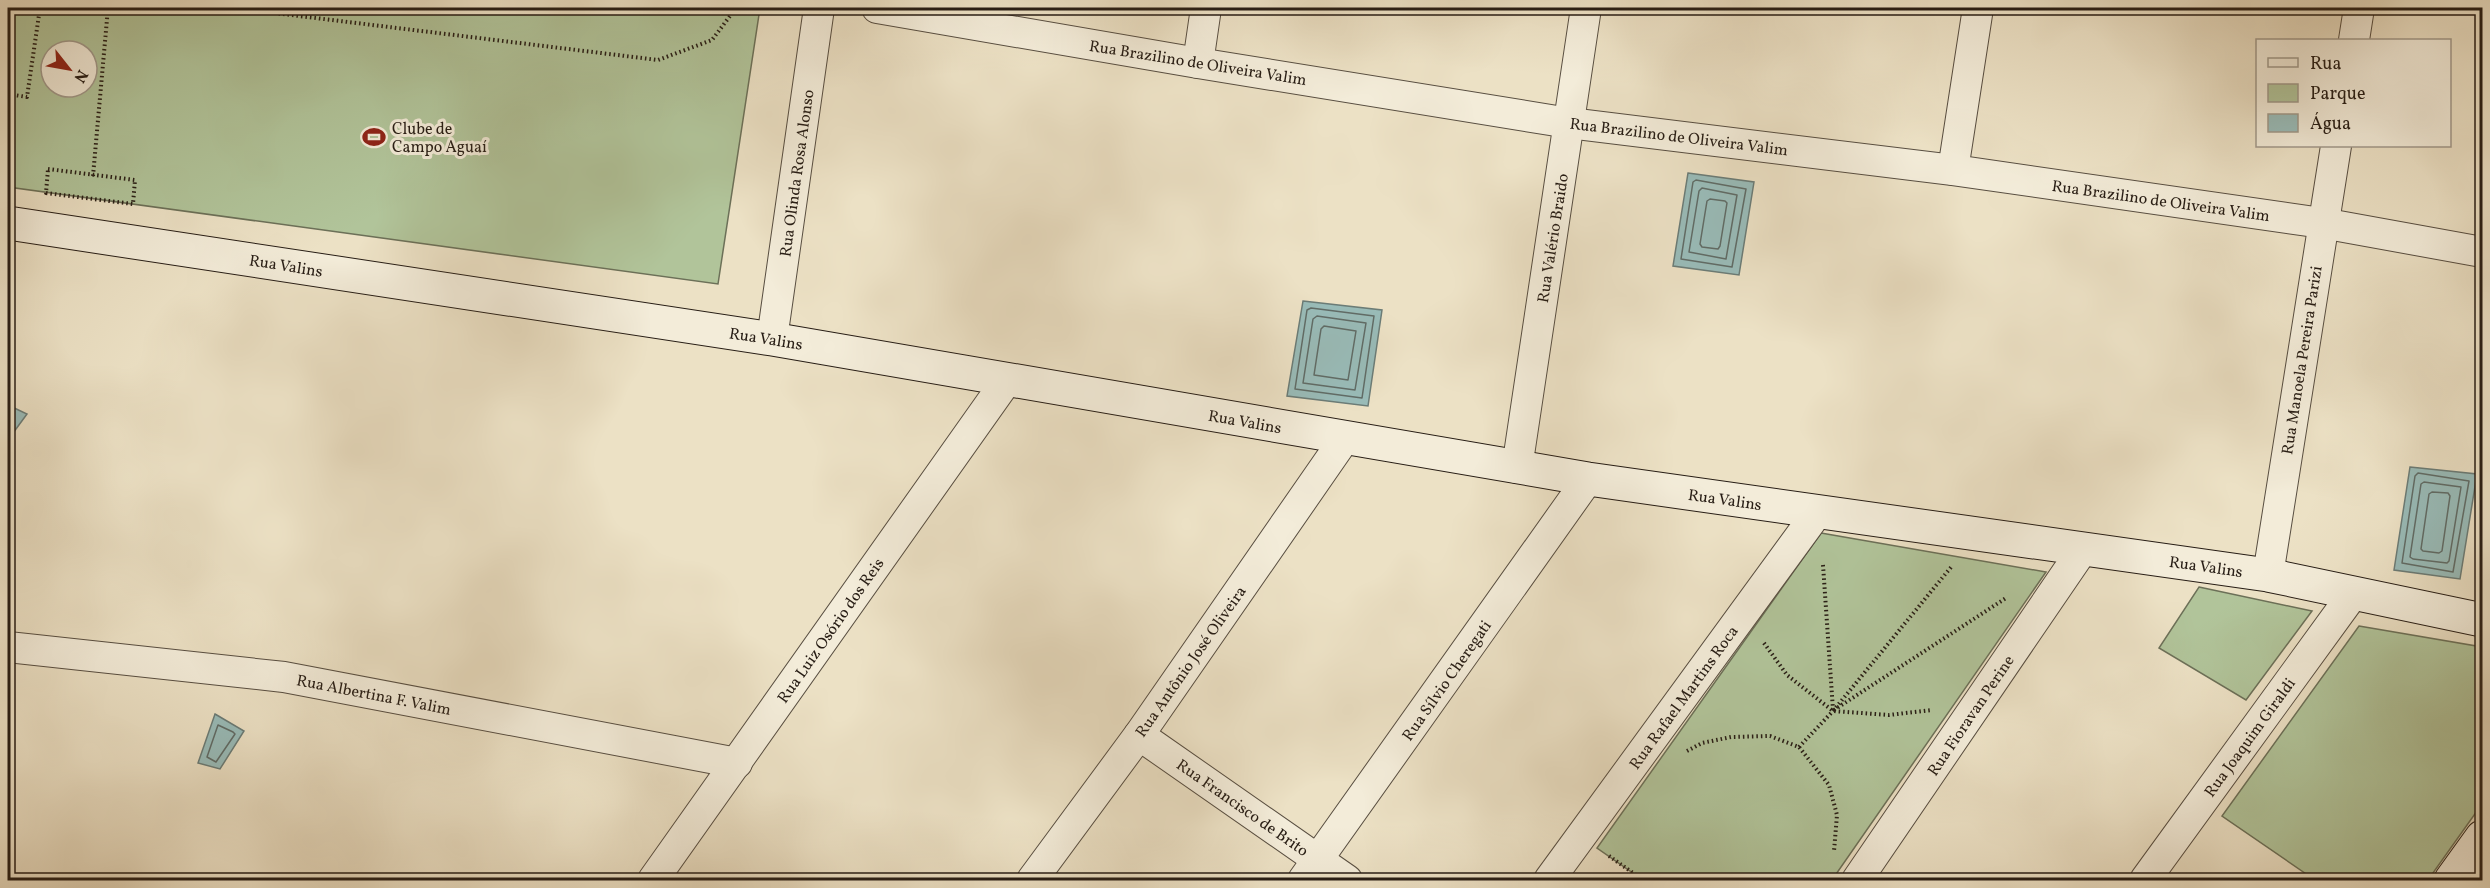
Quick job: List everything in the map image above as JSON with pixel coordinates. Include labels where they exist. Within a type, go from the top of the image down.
[{"type":"street","name":"Rua Olinda Rosa Alonso","points":[[772,339],[819,8]]},
{"type":"street","name":"Rua Brazilino de Oliveira Valim","points":[[877,8],[1569,123],[1953,170],[2322,223],[2482,252]]},
{"type":"street","points":[[1198,63],[1206,8]]},
{"type":"street","name":"Rua Valério Braido","points":[[1517,468],[1586,8]]},
{"type":"street","points":[[1953,170],[1978,8]]},
{"type":"street","points":[[2354,39],[2359,8]]},
{"type":"street","name":"Rua Manoela Pereira Parizi","points":[[2268,575],[2336,147]]},
{"type":"street","name":"Rua Valins","points":[[8,223],[772,339],[1517,468],[1817,513],[2268,575],[2482,620]]},
{"type":"street","name":"Rua Luiz Osório dos Reis","points":[[653,880],[1007,380]]},
{"type":"street","name":"Rua Antônio José Oliveira","points":[[1032,880],[1139,735],[1345,438]]},
{"type":"street","name":"Rua Sílvio Cheregati","points":[[1311,870],[1588,479]]},
{"type":"street","name":"Rua Rafael Martins Roca","points":[[1549,880],[1817,513]]},
{"type":"street","name":"Rua Fioravan Perine","points":[[1857,880],[2083,549]]},
{"type":"street","name":"Rua Joaquim Giraldi","points":[[2145,880],[2353,594]]},
{"type":"street","name":"Rua Albertina F. Valim","points":[[8,647],[284,676],[737,763]]},
{"type":"street","name":"Rua Francisco de Brito","points":[[1139,735],[1311,870],[1347,880]]},
{"type":"street","points":[[2451,880],[2482,837]]},
{"type":"path","points":[[8,94],[27,97],[40,8]]},
{"type":"path","points":[[93,176],[108,8]]},
{"type":"path","points":[[234,8],[658,60],[712,40],[736,8]]},
{"type":"path","points":[[48,169],[93,176],[135,180],[134,204],[46,193],[48,169]]},
{"type":"path","points":[[1823,556],[1833,711]]},
{"type":"path","points":[[1799,747],[1833,711],[1952,566]]},
{"type":"path","points":[[1833,711],[2007,597]]},
{"type":"path","points":[[1760,637],[1787,675],[1833,711],[1889,715]]},
{"type":"path","points":[[1686,752],[1702,743],[1731,737],[1770,736],[1799,747],[1829,785],[1837,815],[1834,854]]},
{"type":"path","points":[[1606,854],[1643,880]]},
{"type":"green space","name":"Clube de Campo Aguaí","points":[[8,8],[760,8],[718,284],[8,187]]},
{"type":"green space","points":[[1821,533],[2046,572],[1832,880],[1643,880],[1597,848]]},
{"type":"green space","points":[[2199,587],[2312,611],[2246,700],[2159,648]]},
{"type":"green space","points":[[2359,626],[2482,647],[2482,804],[2428,880],[2315,880],[2222,816]]},
{"type":"water","points":[[1688,173],[1754,182],[1739,275],[1673,266]]},
{"type":"water","points":[[1303,301],[1382,310],[1368,406],[1287,396]]},
{"type":"water","points":[[8,405],[27,414],[8,440]]},
{"type":"water","points":[[2410,467],[2477,474],[2460,579],[2394,570]]},
{"type":"water","points":[[215,714],[244,731],[220,769],[198,763]]},
{"type":"place","name":"Clube de Campo Aguaí","points":[[374,137]]}]
